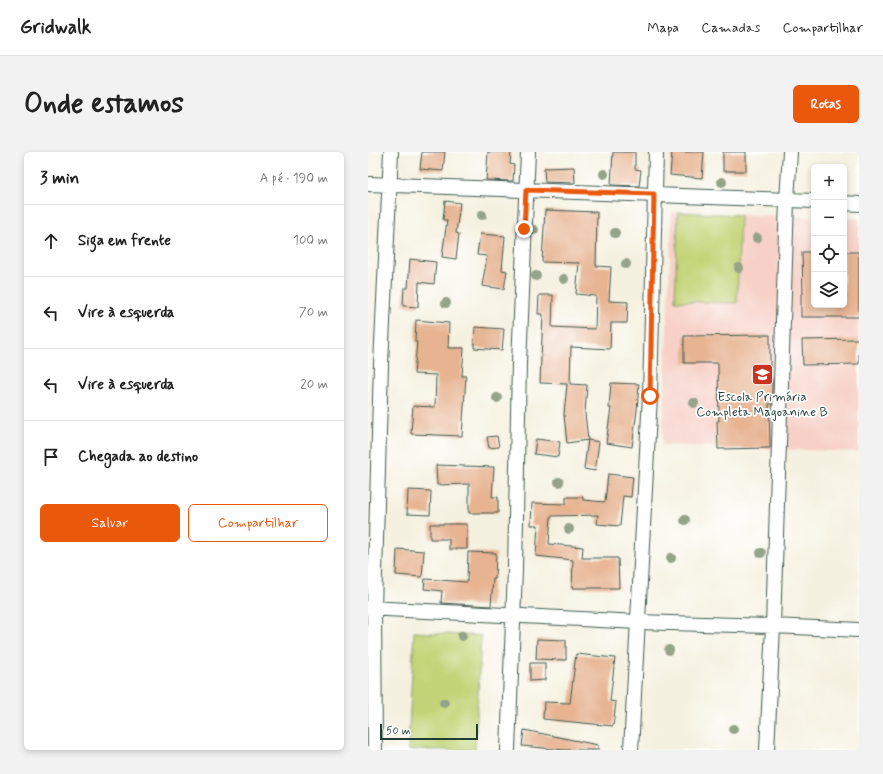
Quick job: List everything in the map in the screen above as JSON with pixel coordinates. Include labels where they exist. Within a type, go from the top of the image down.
[{"type":"street","points":[[375,750],[371,608],[391,152]]},
{"type":"street","points":[[508,750],[519,362],[528,152]]},
{"type":"street","points":[[631,750],[650,396],[656,152]]},
{"type":"street","points":[[767,750],[773,626],[790,152]]},
{"type":"street","points":[[368,184],[811,201]]},
{"type":"street","points":[[847,203],[859,204]]},
{"type":"street","points":[[371,608],[638,622],[859,630]]},
{"type":"shaded area","name":"Escola Primária Completa Magoanine B","points":[[672,212],[811,217],[811,308],[847,308],[847,218],[859,219],[859,452],[662,445]]},
{"type":"green space","points":[[678,212],[740,215],[737,303],[675,301]]},
{"type":"green space","points":[[414,632],[481,636],[475,750],[408,750]]},
{"type":"building","points":[[422,152],[445,152],[443,171],[420,169]]},
{"type":"building","points":[[488,152],[511,152],[510,164],[514,165],[513,181],[486,180]]},
{"type":"building","points":[[613,152],[635,152],[635,169],[641,170],[639,186],[611,185]]},
{"type":"building","points":[[672,152],[704,152],[702,178],[670,175]]},
{"type":"building","points":[[723,152],[746,152],[746,171],[723,171]]},
{"type":"building","points":[[574,167],[575,183],[545,182],[544,168]]},
{"type":"building","points":[[445,201],[460,203],[456,233],[459,234],[456,259],[442,257],[447,220],[443,220]]},
{"type":"building","points":[[545,210],[597,212],[596,266],[611,267],[609,301],[628,302],[627,323],[611,323],[610,349],[571,347],[570,384],[587,385],[585,413],[588,440],[567,443],[564,415],[567,384],[540,383],[543,314],[538,314],[539,295],[553,295],[552,327],[595,329],[596,296],[576,294],[579,263],[542,262]]},
{"type":"building","points":[[480,234],[505,236],[502,270],[507,271],[504,289],[482,286],[487,256],[477,255]]},
{"type":"building","points":[[802,252],[811,252],[811,308],[847,308],[847,252],[859,252],[859,317],[801,317],[801,294],[803,294]]},
{"type":"building","points":[[410,259],[436,262],[434,284],[419,282],[418,307],[403,306],[404,288],[408,288]]},
{"type":"building","points":[[416,320],[449,323],[448,348],[464,348],[462,376],[466,376],[462,436],[411,434],[413,406],[435,407],[436,375],[414,374],[417,342],[415,342]]},
{"type":"building","points":[[475,327],[504,329],[502,350],[474,348]]},
{"type":"building","points":[[770,335],[770,378],[772,378],[772,404],[769,404],[770,448],[718,449],[718,363],[684,363],[684,336]]},
{"type":"building","points":[[859,339],[859,364],[803,365],[802,340]]},
{"type":"building","points":[[611,383],[639,384],[632,447],[606,443],[611,408],[609,408]]},
{"type":"building","points":[[497,436],[499,447],[489,448],[487,437]]},
{"type":"building","points":[[536,439],[560,442],[558,457],[534,454]]},
{"type":"building","points":[[588,440],[599,442],[595,471],[584,469]]},
{"type":"building","points":[[436,465],[494,467],[492,497],[498,497],[498,513],[469,513],[469,484],[437,485]]},
{"type":"building","points":[[608,474],[633,477],[631,497],[623,496],[620,526],[597,524],[598,515],[551,516],[549,544],[583,547],[582,558],[618,558],[619,588],[572,588],[573,560],[536,556],[538,525],[531,525],[532,503],[566,504],[566,497],[583,497],[583,500],[605,502]]},
{"type":"building","points":[[408,490],[431,491],[430,515],[407,514]]},
{"type":"building","points":[[430,524],[467,524],[467,549],[449,549],[449,539],[430,539]]},
{"type":"building","points":[[397,549],[424,551],[422,577],[396,575]]},
{"type":"building","points":[[468,552],[496,553],[495,579],[493,579],[491,606],[441,603],[442,591],[424,589],[425,579],[467,582]]},
{"type":"building","points":[[537,639],[566,640],[566,660],[536,659]]},
{"type":"building","points":[[576,654],[615,658],[610,701],[616,702],[613,726],[543,719],[544,702],[570,703]]},
{"type":"building","points":[[530,663],[545,663],[545,680],[530,681]]},
{"type":"building","points":[[524,730],[598,745],[598,750],[564,750],[522,746]]},
{"type":"place","name":"Escola Primária Completa Magoanine B","points":[[762,375]]},
{"type":"route","points":[[524,229],[526,190],[654,194],[650,396]]}]
